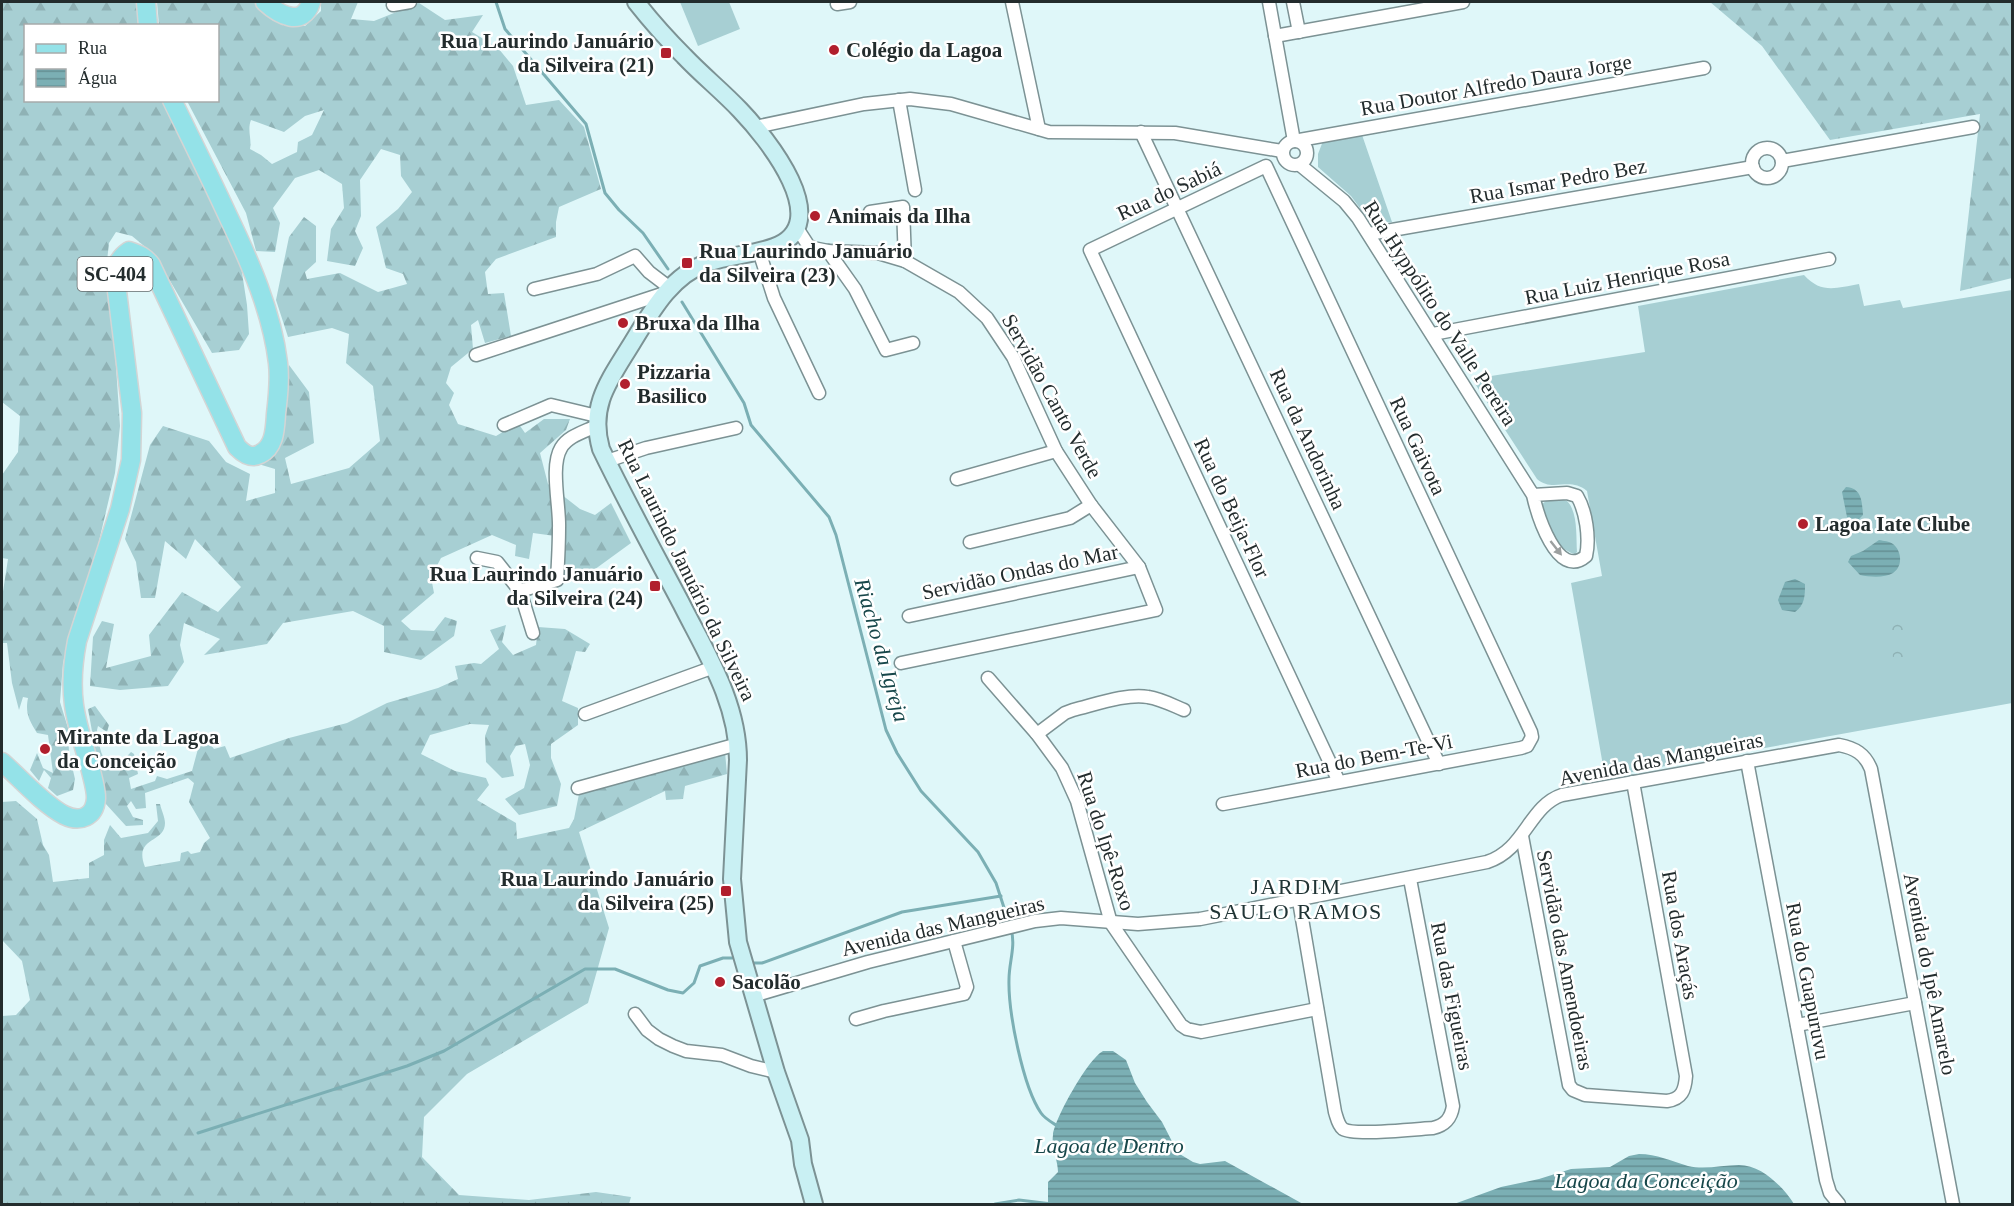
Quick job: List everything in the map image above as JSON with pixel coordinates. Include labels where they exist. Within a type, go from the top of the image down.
[{"type":"main road","points":[[146,2],[148,24]]},
{"type":"main road","points":[[265,2],[282,15],[291,17],[306,12],[311,2]]},
{"type":"main road","points":[[596,421],[605,387],[668,290],[687,273],[703,265],[782,244],[797,228],[800,218],[795,193],[777,159],[755,127],[674,46],[636,2]]},
{"type":"main road","name":"SC-404","points":[[2,762],[64,815],[83,819],[89,816],[94,808],[95,789],[74,705],[72,678],[77,641],[120,509],[131,460],[132,413],[115,275],[117,264],[122,256],[129,251],[137,253],[145,257],[151,265],[237,447],[244,454],[254,457],[264,453],[270,446],[273,436],[279,381],[278,362],[259,287],[237,235],[173,102]]},
{"type":"main road","name":"Rua Laurindo Januário da Silveira","points":[[596,421],[598,439],[607,461],[714,667],[731,708],[738,744],[732,866],[738,942],[776,1072],[800,1140],[803,1164],[814,1204]]},
{"type":"street","points":[[393,4],[410,2]]},
{"type":"street","points":[[837,4],[850,2]]},
{"type":"street","points":[[1012,2],[1040,129]]},
{"type":"street","points":[[1269,2],[1294,141]]},
{"type":"street","points":[[1293,2],[1299,32]]},
{"type":"street","points":[[1275,36],[1463,2]]},
{"type":"street","name":"Rua Doutor Alfredo Daura Jorge","points":[[1294,141],[1704,68]]},
{"type":"street","points":[[755,127],[864,104],[899,100],[933,101],[1063,133],[1174,134],[1282,151]]},
{"type":"street","points":[[899,100],[915,189]]},
{"type":"street","points":[[1782,161],[1973,127]]},
{"type":"street","name":"Rua da Andorinha","points":[[1141,132],[1439,764]]},
{"type":"street","points":[[1294,141],[1302,143],[1307,150],[1306,158],[1300,165],[1289,165],[1282,156],[1282,151],[1289,142],[1294,141]]},
{"type":"street","points":[[1762,149],[1775,150],[1782,161],[1780,171],[1772,177],[1759,175],[1753,167],[1753,158],[1762,149]]},
{"type":"street","name":"Rua Hyppólito do Valle Pereira","points":[[1300,165],[1344,201],[1369,234],[1533,495],[1542,527],[1557,551],[1563,558],[1569,560],[1575,561],[1586,556],[1588,541],[1582,507],[1576,496],[1567,493],[1533,495]]},
{"type":"street","name":"Rua do Sabiá","points":[[1090,250],[1266,166]]},
{"type":"street","name":"Rua Gaivota","points":[[1266,166],[1531,732],[1530,742]]},
{"type":"street","name":"Rua Ismar Pedro Bez","points":[[1369,234],[1753,167]]},
{"type":"street","points":[[870,212],[903,207],[905,261]]},
{"type":"street","name":"Servidão Canto Verde","points":[[797,228],[813,248],[828,251],[864,251],[888,255],[905,261],[953,288],[987,318],[1017,365],[1056,451],[1091,505],[1139,567],[1156,610],[901,663]]},
{"type":"street","name":"Rua do Beija-Flor","points":[[1090,250],[1339,782]]},
{"type":"street","points":[[759,251],[774,297],[819,393]]},
{"type":"street","points":[[828,251],[855,289],[886,350],[913,343]]},
{"type":"street","points":[[476,355],[668,290],[635,256],[597,274],[534,289]]},
{"type":"street","name":"Rua Luiz Henrique Rosa","points":[[1433,334],[1829,259]]},
{"type":"street","points":[[504,425],[551,405],[596,421]]},
{"type":"street","points":[[520,591],[557,580],[560,527],[556,469],[558,455],[571,438],[596,421]]},
{"type":"street","points":[[607,461],[646,448],[736,428]]},
{"type":"street","points":[[957,479],[1056,451]]},
{"type":"street","points":[[970,542],[1070,518],[1091,505]]},
{"type":"street","points":[[477,558],[497,562],[520,591],[533,633]]},
{"type":"street","name":"Servidão Ondas do Mar","points":[[909,616],[1139,567]]},
{"type":"street","points":[[585,714],[714,667]]},
{"type":"street","name":"Rua do Ipê-Roxo","points":[[988,678],[1037,734],[1070,782],[1111,923],[1177,1020],[1187,1029],[1200,1032],[1317,1009]]},
{"type":"street","points":[[1037,734],[1054,720],[1073,710],[1133,696],[1146,696],[1184,710]]},
{"type":"street","name":"Rua do Bem-Te-Vi","points":[[1222,804],[1521,748],[1530,742]]},
{"type":"street","points":[[578,788],[738,744]]},
{"type":"street","name":"Avenida das Mangueiras","points":[[753,996],[868,962],[1035,921],[1061,918],[1147,924],[1200,919],[1410,879],[1496,860],[1514,846],[1543,808],[1556,797],[1839,745],[1851,747],[1861,753]]},
{"type":"street","name":"Avenida do Ipê Amarelo","points":[[1861,753],[1871,769],[1953,1204]]},
{"type":"street","name":"Rua do Guapuruvu","points":[[1747,761],[1826,1180],[1830,1193],[1839,1204]]},
{"type":"street","name":"Rua dos Araçás","points":[[1573,1090],[1585,1095],[1667,1101],[1675,1100],[1685,1087],[1686,1076],[1633,782]]},
{"type":"street","name":"Servidão das Amendoeiras","points":[[1522,836],[1568,1078],[1573,1090]]},
{"type":"street","name":"Rua das Figueiras","points":[[1317,1009],[1335,1112],[1343,1128],[1358,1132],[1433,1128],[1448,1120],[1453,1106],[1410,879]]},
{"type":"street","points":[[1299,901],[1317,1009]]},
{"type":"street","points":[[856,1019],[964,994],[968,987],[954,940]]},
{"type":"street","points":[[1797,1025],[1915,1003]]},
{"type":"street","points":[[635,1014],[647,1030],[673,1046],[694,1052],[722,1055],[776,1072]]},
{"type":"green space","points":[[2,2],[141,2],[144,24],[24,24],[24,102],[167,102],[228,225],[241,266],[249,334],[239,350],[212,353],[155,255],[132,236],[116,232],[109,243],[106,270],[113,322],[120,426],[115,473],[96,554],[73,621],[63,663],[60,702],[68,728],[69,753],[75,779],[73,790],[57,796],[48,788],[51,778],[44,770],[39,781],[30,770],[37,753],[43,768],[53,773],[48,735],[37,733],[32,724],[27,712],[28,698],[23,697],[19,710],[12,683],[7,643],[2,643],[2,598],[8,559],[2,558],[2,475],[18,452],[20,416],[2,402]]},
{"type":"green space","points":[[157,2],[262,2],[285,23],[305,26],[321,11],[321,2],[358,2],[351,19],[374,21],[419,3],[445,20],[483,15],[472,32],[498,48],[513,66],[526,105],[559,100],[584,127],[601,189],[559,207],[556,237],[496,259],[485,272],[488,294],[504,293],[511,336],[485,343],[478,320],[471,325],[473,349],[451,367],[446,383],[454,393],[449,405],[458,424],[496,436],[518,423],[525,433],[544,419],[570,419],[566,430],[540,453],[548,484],[580,509],[595,515],[611,503],[631,543],[576,583],[554,568],[555,536],[533,533],[529,559],[515,556],[516,545],[492,535],[441,558],[431,577],[434,593],[401,621],[411,630],[434,631],[445,617],[457,621],[454,636],[421,660],[384,652],[384,626],[353,611],[283,623],[267,644],[204,655],[220,639],[184,623],[180,645],[184,662],[168,686],[120,690],[90,686],[93,637],[102,621],[114,624],[106,668],[151,656],[149,635],[182,592],[218,612],[241,587],[195,539],[186,559],[165,541],[155,598],[141,598],[136,562],[125,539],[150,445],[163,426],[209,441],[226,462],[250,474],[246,501],[275,493],[275,469],[255,463],[273,455],[281,437],[289,365],[309,392],[314,443],[285,458],[291,484],[349,468],[380,441],[373,386],[346,363],[349,334],[332,328],[288,337],[276,300],[289,237],[304,217],[316,226],[316,262],[305,272],[307,279],[340,273],[378,292],[407,284],[403,274],[386,268],[376,227],[398,209],[412,192],[401,176],[400,155],[381,149],[360,180],[361,216],[355,231],[363,248],[355,266],[327,261],[331,229],[344,208],[342,184],[319,170],[295,178],[273,208],[280,223],[275,252],[256,251],[246,213],[188,102],[219,102],[219,24],[159,24]],"holes":[[[324,110],[312,135],[298,142],[297,152],[272,164],[250,149],[251,120],[284,132],[305,116]]]},
{"type":"green space","points":[[680,2],[729,2],[740,29],[698,46]]},
{"type":"green space","points":[[1710,2],[2012,2],[2012,278],[1960,291],[1980,114],[1830,140],[1762,46]]},
{"type":"green space","points":[[1361,132],[1392,222],[1371,223],[1351,196],[1318,167],[1318,154],[1323,141]]},
{"type":"green space","name":"Lagoa Iate Clube","points":[[1804,275],[1817,285],[1829,288],[1859,284],[1864,306],[1900,300],[1903,308],[2012,290],[2012,703],[1605,777],[1571,583],[1602,576],[1587,491],[1574,485],[1549,485],[1537,479],[1472,379],[1645,352],[1638,306]]},
{"type":"green space","points":[[1557,498],[1567,501],[1573,511],[1577,552],[1575,554],[1562,547],[1557,541],[1541,505]]},
{"type":"green space","points":[[1902,620],[1908,666],[1894,667],[1889,622]]},
{"type":"green space","points":[[506,625],[502,642],[513,655],[536,645],[538,627],[565,629],[590,644],[585,652],[576,651],[562,701],[578,708],[578,725],[551,744],[551,758],[561,784],[557,806],[519,815],[505,799],[524,788],[530,765],[525,744],[516,746],[510,756],[514,776],[502,778],[486,762],[485,736],[489,725],[470,724],[430,735],[421,754],[455,771],[486,778],[489,785],[477,800],[516,823],[517,839],[569,828],[574,819],[579,794],[725,752],[727,774],[685,786],[683,799],[666,800],[665,791],[579,832],[609,928],[588,1003],[467,1074],[424,1117],[422,1157],[459,1195],[529,1200],[596,1192],[631,1197],[629,1204],[2,1204],[2,1016],[16,1015],[30,1000],[22,961],[2,940],[2,802],[16,801],[37,819],[43,845],[49,855],[53,882],[89,878],[89,863],[104,855],[104,840],[110,825],[121,838],[148,833],[158,821],[156,804],[160,804],[165,823],[164,830],[143,850],[142,857],[145,867],[180,861],[181,853],[200,852],[204,843],[210,838],[189,802],[194,783],[188,778],[145,793],[146,808],[136,809],[131,801],[127,806],[133,817],[143,820],[143,825],[126,826],[105,803],[88,709],[95,706],[109,725],[107,732],[98,726],[97,730],[101,752],[110,765],[115,769],[131,752],[134,754],[138,774],[129,778],[131,789],[155,781],[157,776],[167,779],[192,771],[199,745],[211,745],[214,749],[225,746],[230,758],[289,738],[347,723],[387,703],[438,688],[458,679],[455,666],[481,664],[499,649],[490,630]]},
{"type":"water","points":[[1846,487],[1855,490],[1860,497],[1863,515],[1858,520],[1847,517],[1842,492]]},
{"type":"water","points":[[1879,540],[1890,542],[1896,547],[1900,558],[1899,566],[1893,573],[1886,576],[1860,575],[1848,562],[1851,556]]},
{"type":"water","points":[[1795,579],[1805,584],[1803,603],[1795,612],[1782,610],[1778,600],[1785,582]]},
{"type":"water","name":"Lagoa de Dentro","points":[[1103,1051],[1113,1051],[1126,1060],[1135,1083],[1162,1122],[1178,1153],[1200,1164],[1225,1161],[1303,1204],[1048,1204],[1048,1182],[1058,1172],[1053,1145],[1055,1127],[1081,1077]]},
{"type":"water","name":"Lagoa da Conceição","points":[[1639,1154],[1658,1156],[1694,1167],[1748,1166],[1771,1178],[1794,1204],[1454,1204],[1501,1187],[1571,1169],[1610,1167],[1629,1156]]},
{"type":"waterway","name":"Riacho da Igreja","points":[[496,2],[505,29],[586,124],[605,193],[643,233],[668,269]]},
{"type":"waterway","name":"Riacho da Igreja","points":[[682,302],[744,403],[751,425],[829,517],[836,535],[886,730],[897,753],[921,791],[978,852],[996,883],[1009,923]]},
{"type":"waterway","points":[[752,963],[762,963],[902,912],[1001,896]]},
{"type":"waterway","name":"Riacho da Igreja","points":[[1011,929],[1013,942],[1009,993],[1018,1049],[1034,1101],[1043,1115],[1059,1127]]},
{"type":"waterway","points":[[198,1133],[407,1066],[444,1051],[585,969],[615,969],[668,990],[683,993],[694,983],[700,966],[723,958],[732,958]]},
{"type":"waterway","points":[[995,1204],[1019,1200],[1052,1204]]},
{"type":"place","name":"Colégio da Lagoa","points":[[834,50]]},
{"type":"place","name":"Rua Laurindo Januário da Silveira (21)","points":[[666,53]]},
{"type":"place","name":"Animais da Ilha","points":[[815,216]]},
{"type":"place","name":"Rua Laurindo Januário da Silveira (23)","points":[[687,263]]},
{"type":"place","name":"Bruxa da Ilha","points":[[623,323]]},
{"type":"place","name":"Pizzaria Basilico","points":[[625,384]]},
{"type":"place","name":"Lagoa Iate Clube","points":[[1803,524]]},
{"type":"place","name":"Rua Laurindo Januário da Silveira (24)","points":[[655,586]]},
{"type":"place","name":"Mirante da Lagoa da Conceição","points":[[45,749]]},
{"type":"place","name":"Rua Laurindo Januário da Silveira (25)","points":[[726,891]]},
{"type":"place","name":"Sacolão","points":[[720,982]]},
{"type":"district","name":"JARDIM SAULO RAMOS","points":[[1296,898]]}]
